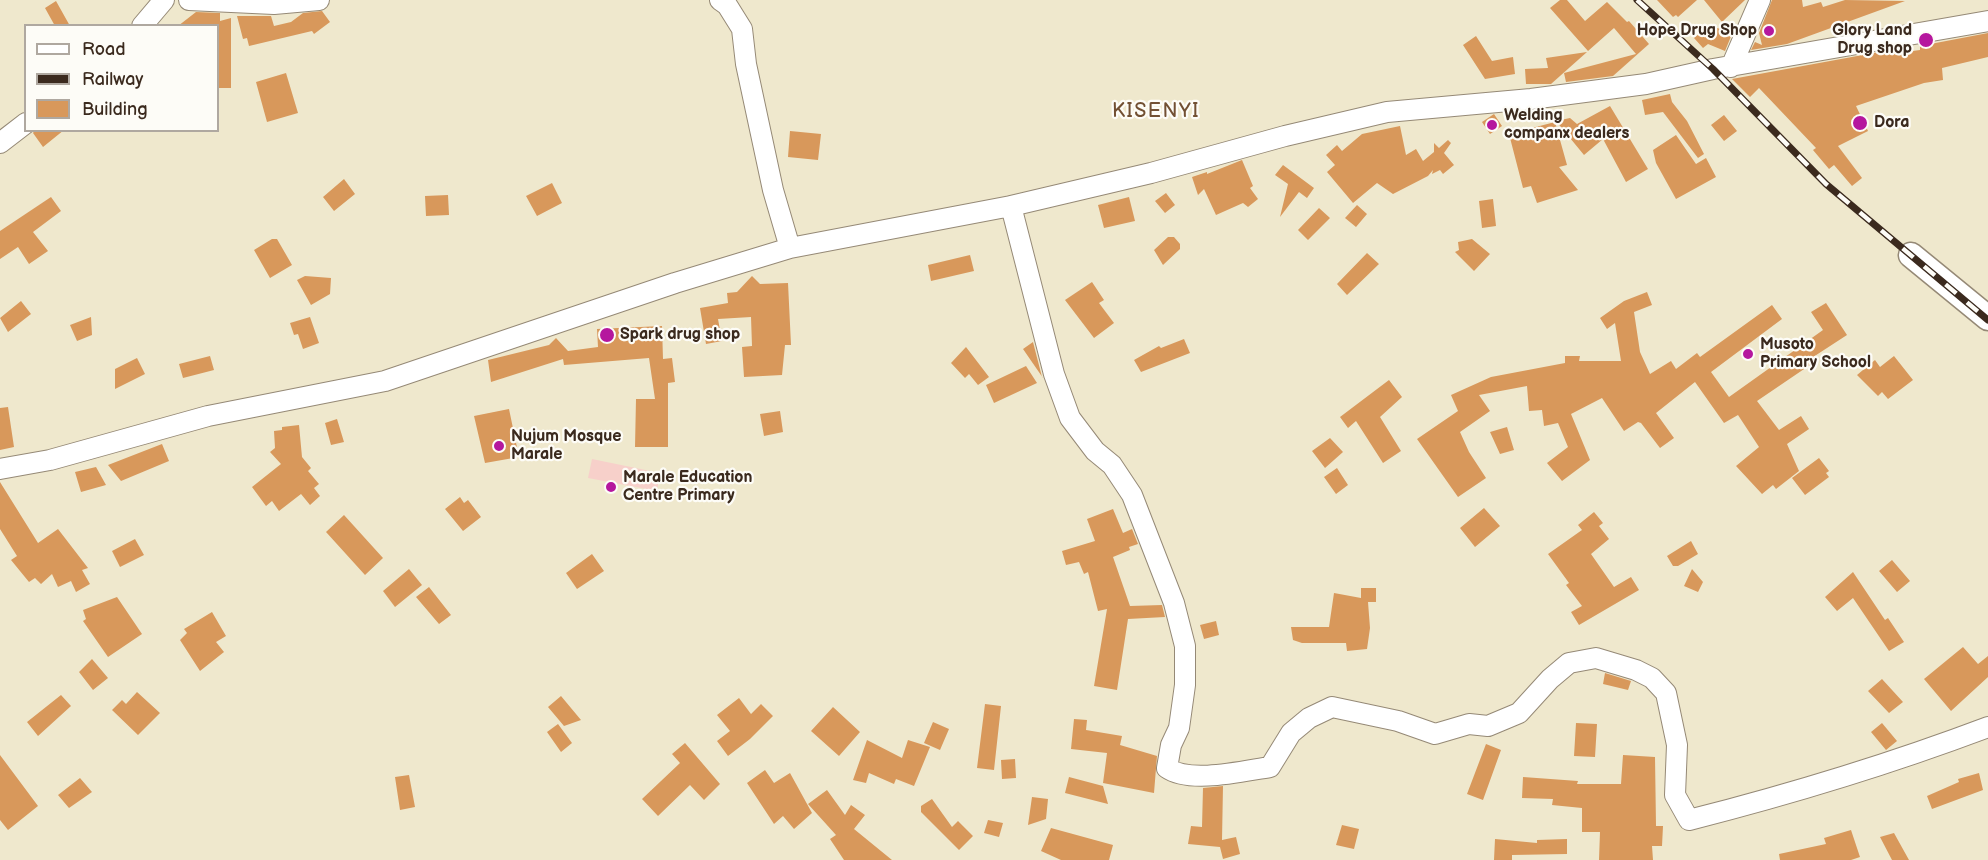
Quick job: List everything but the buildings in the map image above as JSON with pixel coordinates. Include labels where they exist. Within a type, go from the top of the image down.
[{"type":"main road","points":[[1911,255],[1988,318]]},
{"type":"street","points":[[144,24],[164,0]]},
{"type":"street","points":[[189,0],[274,4],[319,0]]},
{"type":"street","points":[[720,0],[727,5],[742,29],[746,64],[773,190],[790,248]]},
{"type":"street","points":[[1731,67],[1760,0]]},
{"type":"street","points":[[0,469],[50,460],[208,416],[386,381],[561,324],[675,283],[790,248],[1011,207],[1387,112],[1635,86],[1988,21]]},
{"type":"street","points":[[0,143],[24,125]]},
{"type":"street","points":[[1011,207],[1054,374],[1070,418],[1095,451],[1112,465],[1132,495],[1174,603],[1185,645],[1185,685],[1179,728],[1171,745],[1167,768],[1176,774],[1195,776],[1270,767],[1291,733],[1309,718],[1332,707],[1372,714],[1435,734],[1469,724],[1488,726],[1519,713],[1550,679],[1569,663],[1596,658],[1636,670],[1652,678],[1666,693],[1677,745],[1675,795],[1689,820],[1788,795],[1902,760],[1988,727]]},
{"type":"shaded area","points":[[592,459],[660,473],[657,491],[588,478]]},
{"type":"railway","points":[[1637,0],[1713,69],[1826,184],[1988,320]]},
{"type":"place","name":"Hope Drug Shop","points":[[1769,31]]},
{"type":"place","name":"Glory Land Drug shop","points":[[1926,40]]},
{"type":"place","name":"Dora","points":[[1860,123]]},
{"type":"place","name":"Welding companx dealers","points":[[1492,125]]},
{"type":"place","name":"Spark drug shop","points":[[607,335]]},
{"type":"place","name":"Musoto Primary School","points":[[1748,354]]},
{"type":"place","name":"Nujum Mosque Marale","points":[[499,446]]},
{"type":"place","name":"Marale Education Centre Primary","points":[[611,487]]},
{"type":"district","name":"KISENYI","points":[[1156,112]]}]
